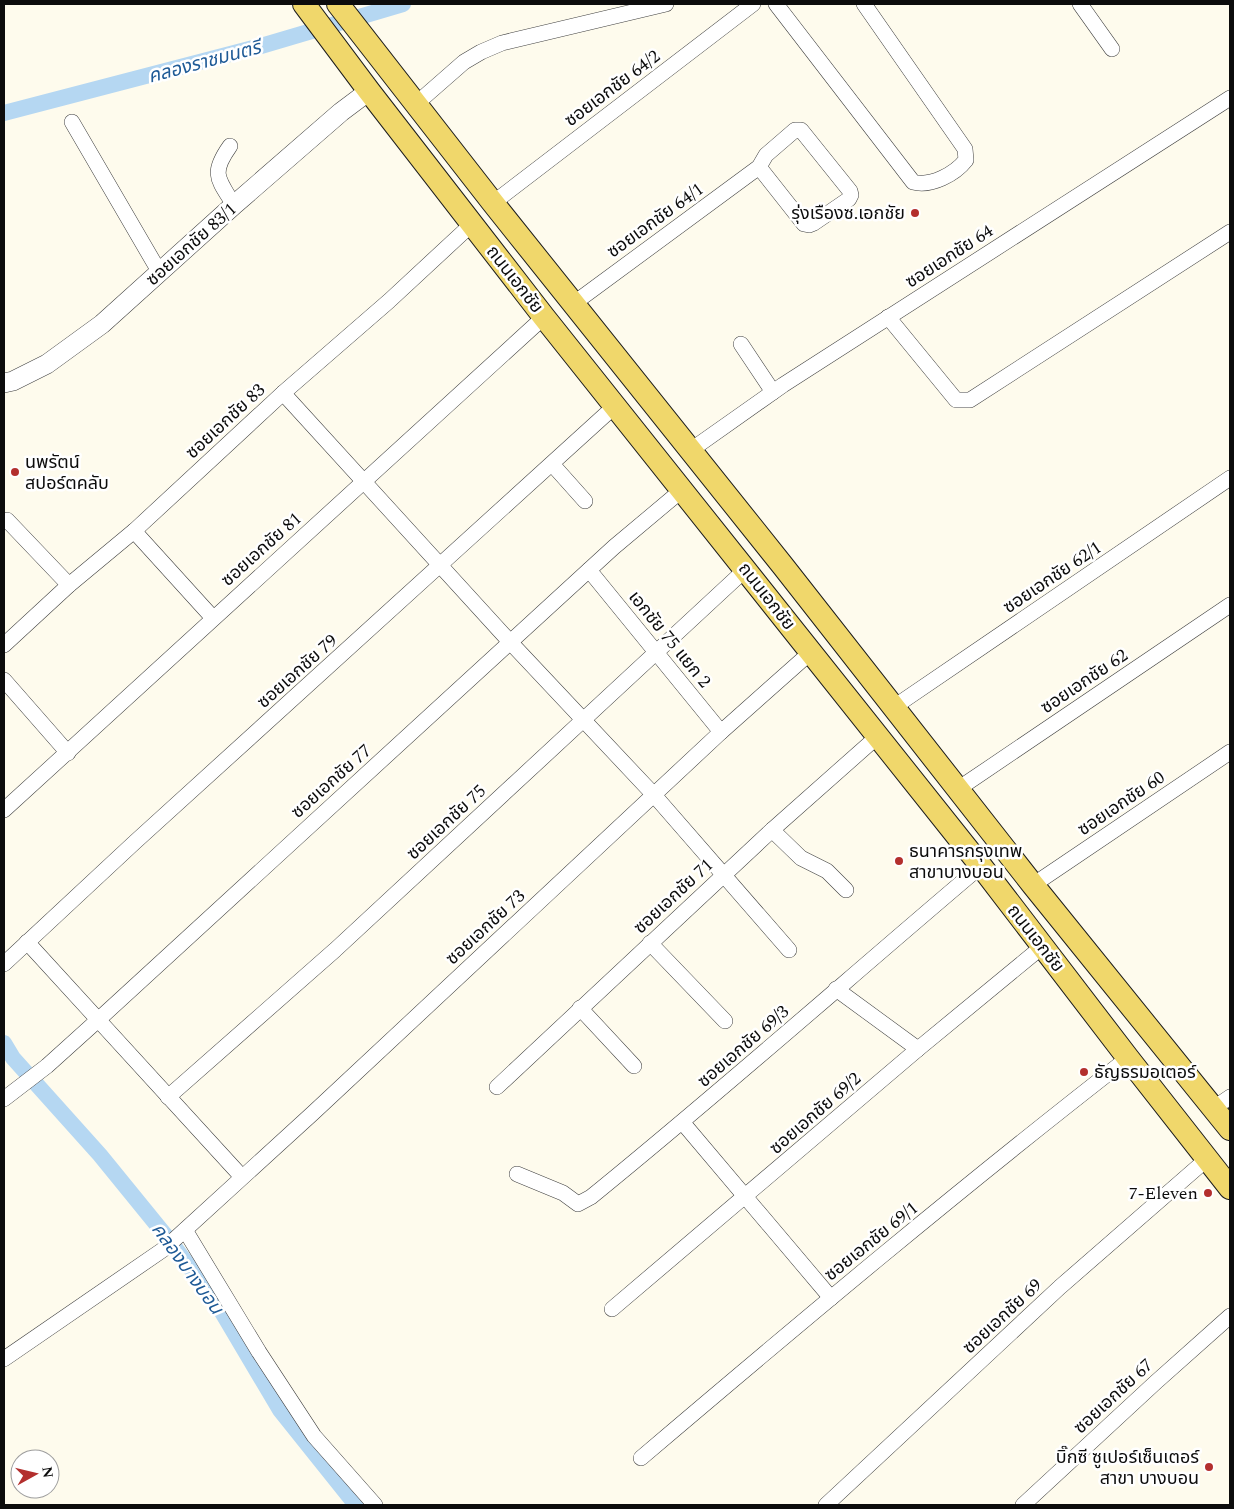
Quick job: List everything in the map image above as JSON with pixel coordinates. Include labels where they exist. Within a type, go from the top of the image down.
[{"type":"main road","name":"ถนนเอกชัย","points":[[304,4],[472,224],[981,866],[1230,1188]]},
{"type":"main road","name":"ถนนเอกชัย","points":[[338,4],[1033,885],[1222,1102],[1230,1129]]},
{"type":"main road","points":[[709,523],[733,503]]},
{"type":"street","points":[[416,104],[464,62],[502,43],[666,4]]},
{"type":"street","name":"ซอยเอกชัย 64/2","points":[[493,202],[753,4]]},
{"type":"street","points":[[776,4],[913,182],[930,184],[960,168],[966,160],[965,149],[864,4]]},
{"type":"street","points":[[1080,4],[1112,49]]},
{"type":"street","name":"ซอยเอกชัย 83/1","points":[[4,383],[13,381],[47,364],[102,324],[234,205],[341,112],[369,91]]},
{"type":"street","name":"ซอยเอกชัย 64","points":[[691,450],[773,392],[1230,98]]},
{"type":"street","points":[[72,122],[160,273]]},
{"type":"street","name":"ซอยเอกชัย 64/1","points":[[573,304],[759,167],[766,154],[795,130],[801,130],[850,191],[851,195],[849,199],[814,223],[804,224],[759,167]]},
{"type":"street","points":[[230,146],[219,163],[217,171],[218,180],[234,205]]},
{"type":"street","name":"ซอยเอกชัย 83","points":[[4,645],[69,585],[134,531],[283,393],[389,301],[472,224]]},
{"type":"street","points":[[888,317],[956,400],[970,400],[1230,232]]},
{"type":"street","name":"ซอยเอกชัย 81","points":[[4,810],[213,618],[365,482],[544,316]]},
{"type":"street","points":[[741,344],[773,392]]},
{"type":"street","points":[[283,393],[441,564],[511,643],[654,795],[789,950]]},
{"type":"street","name":"ซอยเอกชัย 79","points":[[4,964],[616,406]]},
{"type":"street","points":[[552,464],[585,501]]},
{"type":"street","name":"ซอยเอกชัย 62/1","points":[[894,708],[1230,478]]},
{"type":"street","name":"ซอยเอกชัย 77","points":[[4,1099],[46,1066],[98,1020],[589,570],[682,490]]},
{"type":"street","points":[[7,520],[69,585]]},
{"type":"street","points":[[134,531],[213,618]]},
{"type":"street","name":"เอกชัย 75 แยก 2","points":[[589,570],[721,732]]},
{"type":"street","name":"ซอยเอกชัย 75","points":[[168,1097],[335,950],[746,570]]},
{"type":"street","name":"ซอยเอกชัย 62","points":[[958,789],[1230,605]]},
{"type":"street","name":"ซอยเอกชัย 73","points":[[4,1359],[164,1250],[721,732],[811,652]]},
{"type":"street","points":[[4,680],[68,753]]},
{"type":"street","name":"ซอยเอกชัย 71","points":[[497,1087],[772,830],[878,736]]},
{"type":"street","name":"ซอยเอกชัย 60","points":[[1033,885],[1230,752]]},
{"type":"street","points":[[772,830],[800,858],[827,871],[846,890]]},
{"type":"street","name":"ซอยเอกชัย 69/3","points":[[517,1174],[551,1187],[580,1204],[591,1197],[683,1123],[836,988],[981,866]]},
{"type":"street","points":[[27,942],[242,1177]]},
{"type":"street","points":[[650,943],[724,1021]]},
{"type":"street","name":"ซอยเอกชัย 69/2","points":[[612,1309],[918,1049],[1043,946]]},
{"type":"street","points":[[836,988],[918,1049]]},
{"type":"street","points":[[580,1008],[634,1066]]},
{"type":"street","name":"ซอยเอกชัย 69/1","points":[[640,1458],[1022,1140],[1128,1058]]},
{"type":"street","points":[[683,1123],[831,1298]]},
{"type":"street","name":"ซอยเอกชัย 69","points":[[826,1505],[1060,1287],[1207,1159]]},
{"type":"street","points":[[185,1230],[259,1352],[314,1436],[375,1505]]},
{"type":"street","name":"ซอยเอกชัย 67","points":[[1023,1505],[1230,1316]]},
{"type":"waterway","name":"คลองราชมนตรี","points":[[4,113],[261,46],[403,4]]},
{"type":"waterway","name":"คลองบางบอน","points":[[4,1043],[13,1058],[100,1155],[170,1241],[216,1302],[280,1410],[356,1505]]},
{"type":"place","name":"รุ่งเรืองซ.เอกชัย","points":[[915,213]]},
{"type":"place","name":"นพรัตน์ สปอร์ตคลับ","points":[[15,472]]},
{"type":"place","name":"ธนาคารกรุงเทพ สาขาบางบอน","points":[[899,861]]},
{"type":"place","name":"ธัญธรมอเตอร์","points":[[1084,1072]]},
{"type":"place","name":"7-Eleven","points":[[1208,1193]]},
{"type":"place","name":"บิ๊กซี ซูเปอร์เซ็นเตอร์ สาขา บางบอน","points":[[1209,1467]]}]
